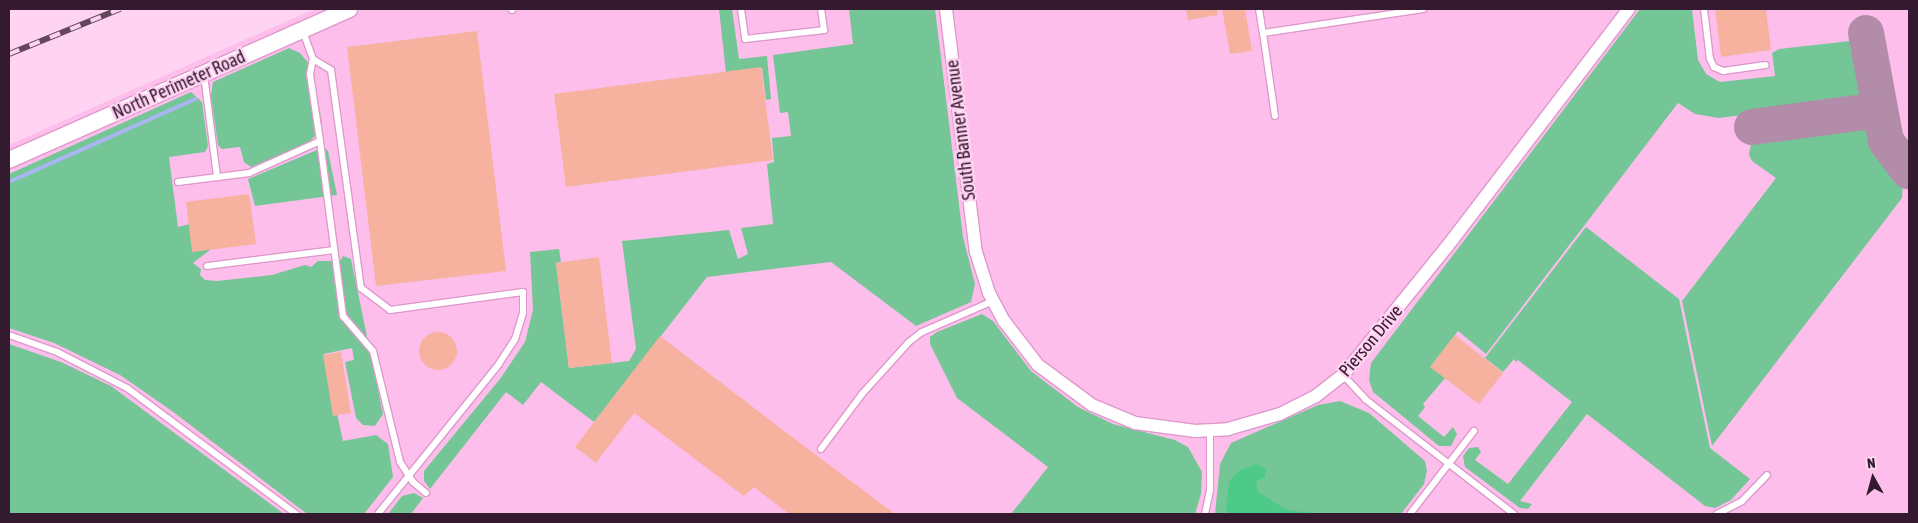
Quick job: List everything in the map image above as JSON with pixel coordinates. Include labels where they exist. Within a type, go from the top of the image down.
[{"type":"street","name":"North Perimeter Road","points":[[9,160],[349,9]]},
{"type":"street","name":"South Banner Avenue","points":[[946,9],[976,252]]},
{"type":"street","name":"Pierson Drive","points":[[976,252],[994,302],[1010,332],[1034,361],[1092,405],[1149,426],[1210,431],[1250,424],[1280,414],[1316,396],[1343,375],[1434,263],[1629,9]]},
{"type":"lane","points":[[741,9],[745,39],[824,30],[821,9]]},
{"type":"lane","points":[[1259,9],[1275,116]]},
{"type":"lane","points":[[1263,33],[1423,9]]},
{"type":"lane","points":[[1704,9],[1710,59],[1714,67],[1723,70],[1766,65]]},
{"type":"lane","points":[[302,30],[313,59],[310,74],[343,316],[373,351],[395,449],[408,475],[426,493]]},
{"type":"lane","points":[[313,59],[331,70],[361,288],[390,310],[523,292],[523,313],[515,339],[499,364],[378,514]]},
{"type":"lane","points":[[204,74],[217,177]]},
{"type":"lane","points":[[178,182],[249,172],[320,140]]},
{"type":"lane","points":[[207,266],[334,250]]},
{"type":"lane","points":[[822,448],[862,394],[909,342],[922,332],[994,302]]},
{"type":"lane","points":[[9,335],[83,363],[135,392],[296,514]]},
{"type":"lane","points":[[1343,375],[1365,399],[1514,514]]},
{"type":"lane","points":[[1205,514],[1210,490],[1210,431]]},
{"type":"lane","points":[[1410,514],[1474,431]]},
{"type":"lane","points":[[1717,514],[1742,501],[1767,475]]},
{"type":"shaded area","points":[[314,9],[1909,9],[1909,514],[9,514],[9,145]]},
{"type":"green space","points":[[719,9],[732,9],[739,59],[767,56],[771,99],[766,100],[762,68],[726,73]]},
{"type":"green space","points":[[849,9],[935,9],[963,237],[975,284],[971,302],[916,326],[831,262],[707,277],[594,422],[541,382],[523,405],[506,392],[430,489],[424,481],[424,471],[500,379],[525,342],[533,310],[530,252],[559,249],[561,262],[556,263],[569,368],[629,361],[636,349],[622,241],[729,230],[738,259],[748,254],[741,228],[773,224],[767,164],[774,162],[772,138],[791,136],[788,112],[780,113],[773,55],[853,44]]},
{"type":"green space","points":[[1640,9],[1692,9],[1698,60],[1706,74],[1720,82],[1775,76],[1772,53],[1779,49],[1850,41],[1858,49],[1862,92],[1854,101],[1719,118],[1695,114],[1678,103],[1486,354],[1458,331],[1432,365],[1446,377],[1423,404],[1425,407],[1418,416],[1444,437],[1453,427],[1457,434],[1451,446],[1439,446],[1373,392],[1369,380],[1371,363]]},
{"type":"green space","points":[[289,48],[300,53],[311,66],[322,122],[318,133],[308,143],[251,167],[244,162],[240,147],[222,149],[218,145],[211,96],[213,82]]},
{"type":"green space","points":[[191,92],[202,102],[208,146],[205,152],[169,157],[178,227],[193,223],[210,250],[193,263],[201,269],[200,275],[205,280],[217,281],[272,275],[305,265],[311,267],[318,261],[340,261],[343,256],[351,259],[383,414],[375,426],[363,425],[356,418],[345,362],[354,360],[352,348],[324,354],[343,441],[376,435],[388,444],[393,477],[364,514],[307,514],[172,411],[120,375],[54,343],[9,328],[9,174]]},
{"type":"green space","points":[[1862,125],[1871,132],[1883,161],[1903,183],[1902,198],[1712,446],[1682,301],[1776,178],[1752,161],[1749,155],[1751,143],[1761,138]]},
{"type":"green space","points":[[324,147],[328,151],[337,195],[255,206],[248,179]]},
{"type":"green space","points":[[1586,227],[1679,299],[1710,448],[1750,479],[1731,500],[1715,508],[1705,506],[1587,414],[1520,501],[1532,504],[1528,509],[1520,508],[1465,467],[1463,456],[1469,448],[1478,447],[1481,452],[1475,460],[1508,484],[1572,402],[1518,360],[1516,362],[1514,359],[1503,372],[1485,358]]},
{"type":"green space","points":[[982,314],[993,321],[1031,371],[1078,407],[1113,424],[1175,440],[1188,447],[1202,472],[1201,494],[1195,514],[1011,514],[1048,467],[957,398],[930,344],[930,337],[937,332]]},
{"type":"green space","points":[[9,344],[61,362],[111,386],[284,514],[9,514]]},
{"type":"green space","points":[[1340,401],[1369,413],[1425,461],[1427,471],[1424,484],[1401,514],[1215,514],[1220,464],[1231,443],[1318,405]]},
{"type":"green space","points":[[1258,464],[1266,469],[1265,478],[1256,481],[1258,492],[1287,510],[1320,514],[1230,514],[1226,510],[1229,481],[1240,470]]},
{"type":"green space","points":[[414,493],[423,498],[411,514],[388,514],[402,496]]},
{"type":"building","points":[[1186,9],[1217,9],[1218,15],[1188,20]]},
{"type":"building","points":[[1222,9],[1245,9],[1252,51],[1230,54]]},
{"type":"building","points":[[1715,9],[1766,9],[1771,50],[1721,57]]},
{"type":"building","points":[[477,31],[506,271],[376,286],[347,47]]},
{"type":"building","points":[[761,67],[773,160],[566,187],[554,94]]},
{"type":"building","points":[[249,194],[256,244],[192,252],[186,202]]},
{"type":"building","points":[[599,257],[612,363],[569,368],[556,263]]},
{"type":"building","points":[[438,332],[452,337],[457,351],[452,365],[438,370],[424,365],[419,351],[424,337]]},
{"type":"building","points":[[1455,335],[1503,373],[1479,404],[1430,367]]},
{"type":"building","points":[[660,336],[895,514],[789,514],[754,487],[744,496],[634,413],[596,463],[575,447]]},
{"type":"building","points":[[341,352],[351,413],[333,416],[323,355]]},
{"type":"waterway","points":[[9,182],[195,99]]},
{"type":"taxiway","points":[[1866,33],[1886,141],[1909,171]]},
{"type":"taxiway","points":[[1752,127],[1879,110]]},
{"type":"railway","points":[[9,54],[120,9]]}]
